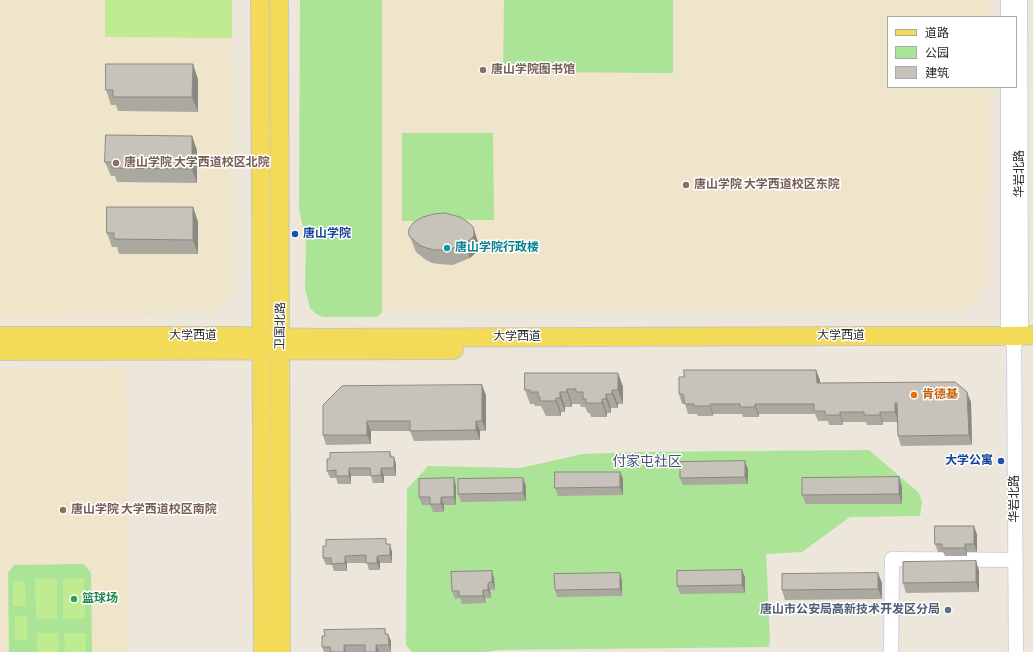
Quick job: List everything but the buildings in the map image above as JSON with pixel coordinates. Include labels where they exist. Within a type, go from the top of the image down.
[{"type":"main road","name":"卫国北路","points":[[260,0],[263,652]]},
{"type":"main road","name":"卫国北路","points":[[280,0],[281,652]]},
{"type":"main road","name":"大学西道","points":[[0,336],[235,336],[262,344]]},
{"type":"main road","name":"大学西道","points":[[0,351],[262,344],[1022,339]]},
{"type":"street","points":[[1008,0],[1008,16]]},
{"type":"street","name":"华岩北路","points":[[1016,652],[1016,560],[1022,339],[1020,0]]},
{"type":"street","name":"华岩北路","points":[[1008,88],[1022,339]]},
{"type":"street","points":[[891,652],[892,559],[1016,560]]},
{"type":"shaded area","name":"唐山学院 大学西道校区北院","points":[[0,0],[232,0],[234,289],[215,311],[171,313],[138,317],[0,318]]},
{"type":"shaded area","name":"唐山学院 大学西道校区东院","points":[[382,0],[990,0],[990,16],[887,16],[887,88],[990,88],[989,283],[964,311],[382,312]]},
{"type":"shaded area","name":"唐山学院 大学西道校区南院","points":[[0,368],[126,368],[128,652],[0,652]]},
{"type":"green space","points":[[105,0],[232,0],[232,38],[105,37]]},
{"type":"green space","points":[[300,0],[382,0],[382,312],[377,317],[323,317],[316,314],[310,308],[305,288],[306,243],[299,208]]},
{"type":"green space","points":[[504,0],[673,0],[673,73],[503,72]]},
{"type":"green space","points":[[402,133],[493,133],[494,220],[402,221]]},
{"type":"green space","points":[[869,450],[919,493],[922,502],[920,516],[850,517],[802,552],[766,554],[770,639],[769,647],[412,652],[406,645],[407,489],[428,466],[520,468],[583,454],[637,452]]},
{"type":"green space","points":[[84,564],[91,573],[92,652],[9,652],[8,573],[14,565]]},
{"type":"green space","name":"篮球场","points":[[84,578],[85,619],[63,619],[63,579]]},
{"type":"green space","name":"篮球场","points":[[35,579],[57,579],[57,619],[36,619]]},
{"type":"green space","points":[[25,581],[26,606],[13,606],[13,582]]},
{"type":"green space","points":[[27,615],[27,640],[15,640],[15,616]]},
{"type":"green space","name":"篮球场","points":[[37,633],[58,633],[59,652],[37,652]]},
{"type":"green space","name":"篮球场","points":[[64,633],[86,633],[86,652],[65,652]]},
{"type":"place","name":"唐山学院图书馆","points":[[483,70]]},
{"type":"place","name":"唐山学院 大学西道校区北院","points":[[116,163]]},
{"type":"place","name":"唐山学院 大学西道校区东院","points":[[686,185]]},
{"type":"place","name":"唐山学院","points":[[295,234]]},
{"type":"place","name":"唐山学院行政楼","points":[[447,248]]},
{"type":"place","name":"肯德基","points":[[914,395]]},
{"type":"place","name":"大学公寓","points":[[1001,461]]},
{"type":"place","name":"唐山学院 大学西道校区南院","points":[[63,510]]},
{"type":"place","name":"篮球场","points":[[74,599]]},
{"type":"place","name":"唐山市公安局高新技术开发区分局","points":[[948,610]]},
{"type":"district","name":"付家屯社区","points":[[647,462]]}]
